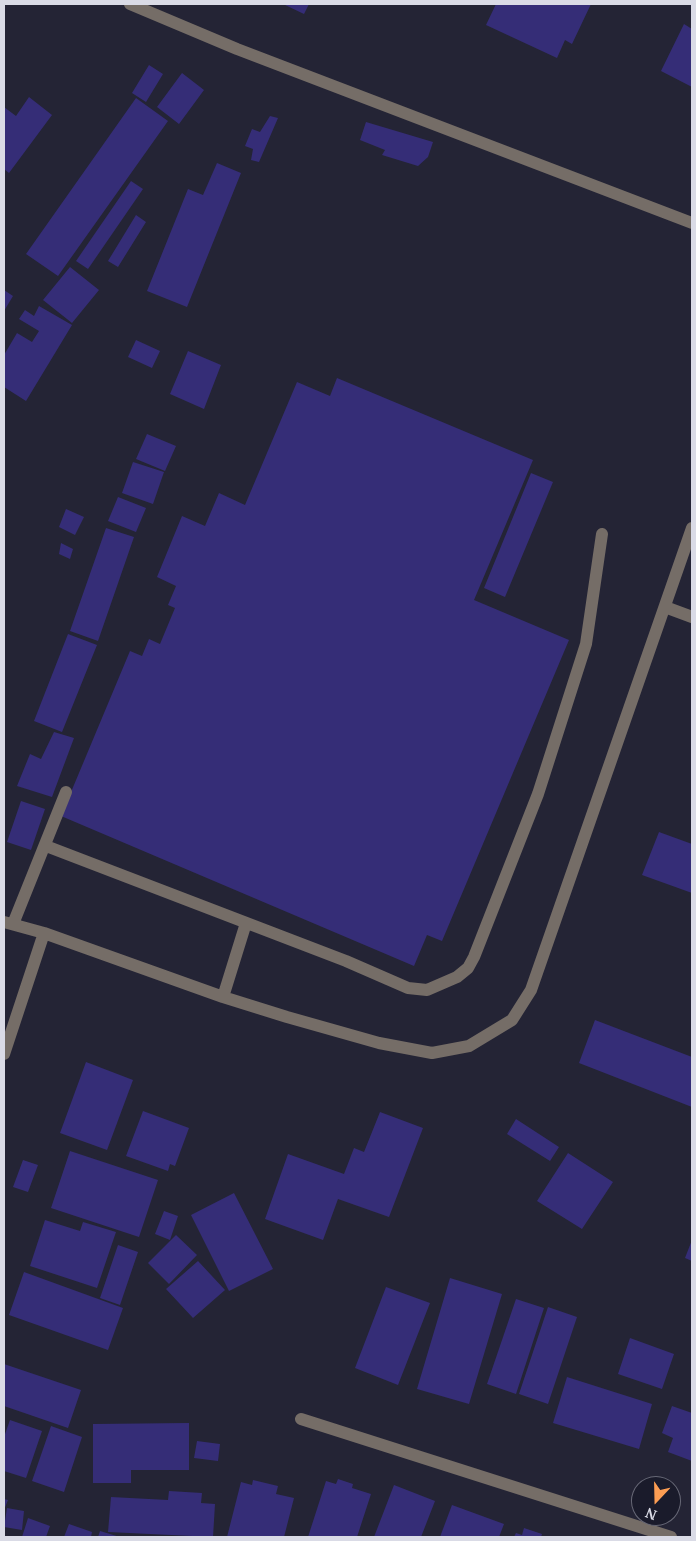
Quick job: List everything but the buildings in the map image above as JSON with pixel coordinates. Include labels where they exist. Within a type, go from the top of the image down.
[{"type":"street","points":[[130,4],[237,49],[692,223]]},
{"type":"street","points":[[66,792],[46,846],[8,923],[44,933],[223,997],[379,1043],[432,1053],[469,1046],[512,1020],[532,990],[692,528]]},
{"type":"street","points":[[46,846],[346,961],[408,988],[427,990],[457,977],[468,968],[538,794],[586,644],[602,534]]},
{"type":"street","points":[[665,607],[692,618]]},
{"type":"street","points":[[223,997],[246,923]]},
{"type":"street","points":[[4,1054],[44,933]]},
{"type":"street","points":[[301,1419],[671,1537]]}]
